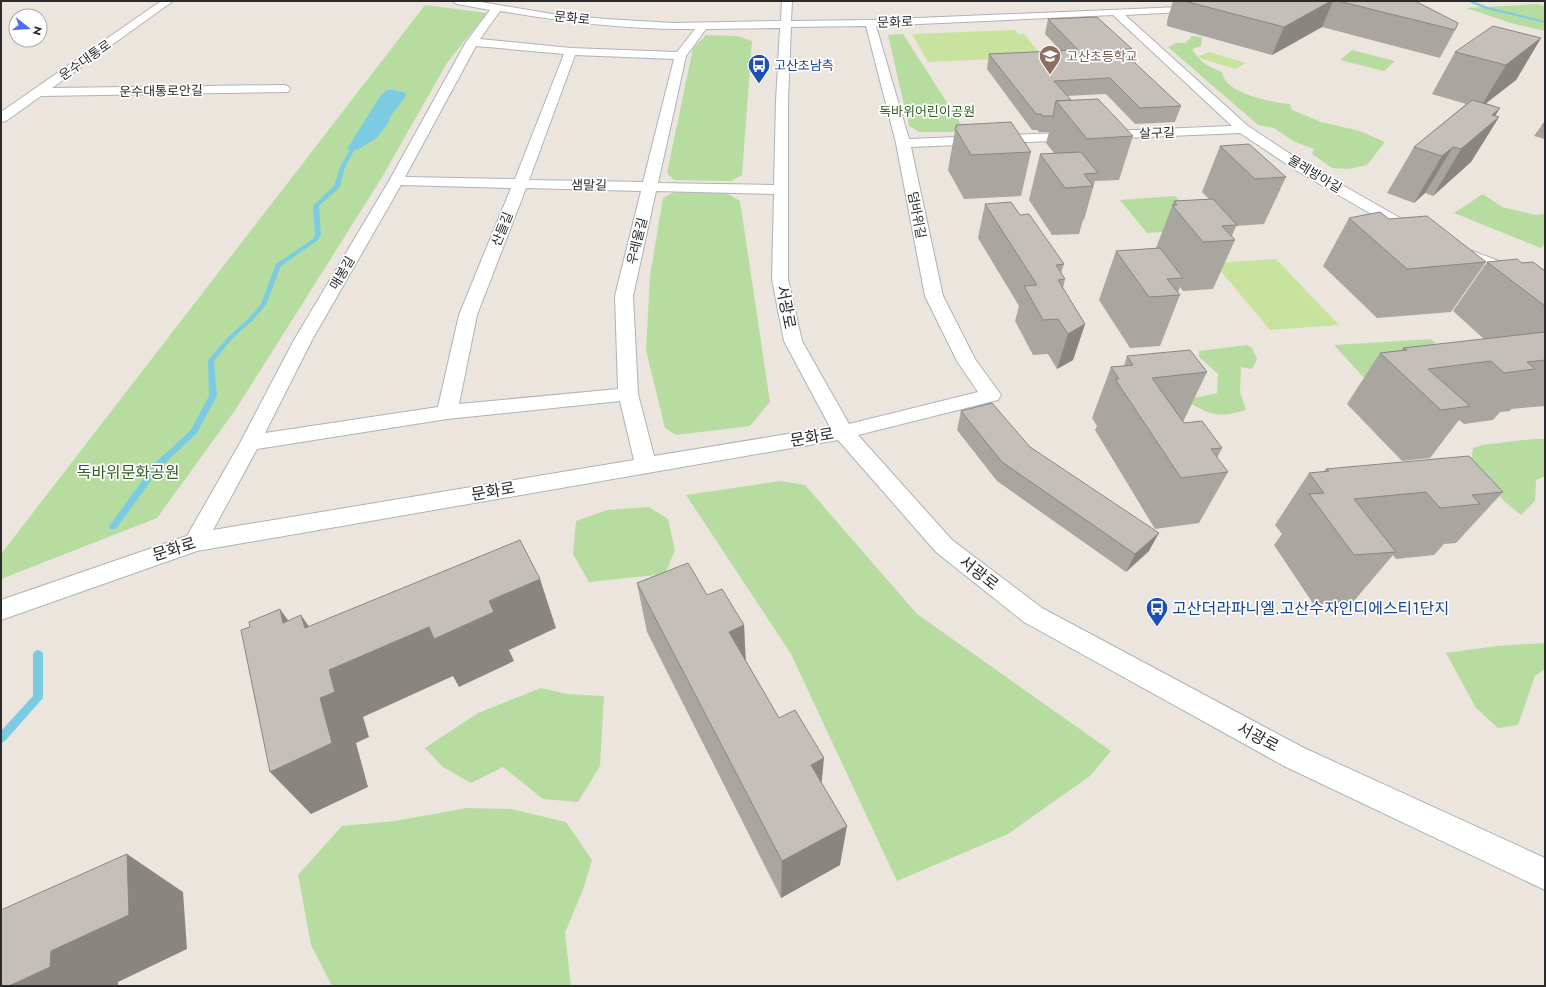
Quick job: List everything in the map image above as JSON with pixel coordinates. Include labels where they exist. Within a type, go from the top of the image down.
[{"type":"street","name":"운수대통로","points":[[1,118],[168,1]]},
{"type":"street","name":"문화로","points":[[457,1],[552,17],[606,22],[703,26],[870,23],[1210,8]]},
{"type":"street","name":"서광로","points":[[787,1],[782,101],[780,279],[793,341],[843,432],[944,546],[1033,615],[1294,757],[1545,874]]},
{"type":"street","name":"매봉길","points":[[195,542],[250,442],[303,340],[396,181],[472,42],[497,8]]},
{"type":"street","name":"물레방아길","points":[[1117,13],[1244,130],[1302,168],[1426,239]]},
{"type":"street","name":"덤바위길","points":[[870,23],[903,143],[934,296],[966,361],[991,395]]},
{"type":"street","name":"우레울길","points":[[646,465],[628,394],[624,296],[651,186],[680,56],[703,26]]},
{"type":"street","points":[[472,42],[571,51],[680,56]]},
{"type":"street","name":"산들길","points":[[447,412],[468,315],[571,51]]},
{"type":"street","name":"운수대통로안길","points":[[38,92],[284,89]]},
{"type":"street","name":"살구길","points":[[903,143],[1244,130]]},
{"type":"street","name":"샘말길","points":[[396,181],[781,190]]},
{"type":"street","points":[[1441,244],[1545,284]]},
{"type":"street","points":[[250,442],[447,412],[628,394]]},
{"type":"street","name":"문화로","points":[[1,610],[195,542],[843,432],[991,395]]},
{"type":"green space","points":[[1538,4],[1545,6],[1545,31],[1514,24],[1466,8]]},
{"type":"green space","name":"독바위문화공원","points":[[425,5],[487,13],[447,63],[381,179],[236,409],[157,518],[1,579],[1,554]]},
{"type":"green space","points":[[1015,30],[1018,34],[1024,34],[1043,57],[928,62],[912,34]]},
{"type":"green space","name":"독바위어린이공원","points":[[903,34],[966,132],[919,132],[909,126],[888,35]]},
{"type":"green space","points":[[706,35],[737,36],[752,41],[742,175],[731,181],[674,180],[667,173],[693,48]]},
{"type":"green space","points":[[1192,36],[1202,37],[1201,46],[1192,49],[1198,58],[1208,66],[1222,72],[1225,80],[1231,86],[1240,91],[1261,99],[1290,104],[1292,110],[1321,122],[1360,131],[1385,142],[1367,165],[1348,169],[1332,168],[1312,154],[1314,149],[1293,141],[1274,128],[1258,125],[1168,47],[1176,43],[1185,43]]},
{"type":"green space","points":[[1352,50],[1395,61],[1384,71],[1340,60]]},
{"type":"green space","points":[[1209,52],[1246,63],[1235,69],[1197,57]]},
{"type":"green space","points":[[674,192],[726,193],[740,201],[770,402],[750,426],[676,435],[665,428],[646,350],[650,276],[663,198]]},
{"type":"green space","points":[[1483,194],[1502,207],[1536,215],[1545,214],[1545,243],[1541,248],[1454,213]]},
{"type":"green space","points":[[1175,196],[1206,229],[1147,233],[1120,200]]},
{"type":"green space","points":[[1276,259],[1339,325],[1270,330],[1214,263]]},
{"type":"green space","points":[[1431,339],[1464,370],[1363,377],[1334,345]]},
{"type":"green space","points":[[1247,345],[1252,348],[1257,359],[1252,369],[1241,367],[1240,392],[1246,410],[1224,415],[1206,411],[1191,404],[1194,398],[1217,393],[1218,374],[1199,357],[1199,351]]},
{"type":"green space","points":[[1545,439],[1545,476],[1536,480],[1535,501],[1521,515],[1505,502],[1471,464],[1473,448],[1482,445]]},
{"type":"green space","points":[[780,481],[805,485],[917,614],[1111,751],[1090,776],[1008,834],[897,881],[791,654],[686,495]]},
{"type":"green space","points":[[649,507],[668,519],[675,550],[665,574],[589,582],[573,554],[576,521],[607,510]]},
{"type":"green space","points":[[1545,644],[1545,669],[1535,676],[1518,725],[1498,728],[1476,708],[1446,653],[1497,646]]},
{"type":"green space","points":[[541,688],[567,694],[604,696],[600,766],[578,802],[543,799],[503,767],[471,783],[443,767],[425,748],[478,713]]},
{"type":"green space","points":[[467,808],[511,809],[566,822],[592,860],[584,887],[565,933],[571,986],[332,986],[311,945],[298,875],[342,826],[395,821]]},
{"type":"water","points":[[387,90],[406,93],[406,96],[390,117],[388,123],[377,138],[357,150],[347,149],[381,95]]},
{"type":"building","points":[[1184,1],[1331,1],[1284,27]]},
{"type":"building","points":[[1338,1],[1415,1],[1458,23],[1455,30]]},
{"type":"building","points":[[1097,17],[1132,49],[1120,49],[1181,106],[1140,108],[1110,78],[1054,81],[1071,100],[1056,101],[1053,116],[1042,116],[1041,114],[1036,114],[989,54],[1078,50],[1048,19]]},
{"type":"building","points":[[1493,26],[1541,38],[1506,65],[1455,52]]},
{"type":"building","points":[[1098,99],[1133,136],[1087,139],[1056,101]]},
{"type":"building","points":[[1472,100],[1500,108],[1492,115],[1499,117],[1461,149],[1453,147],[1442,156],[1414,147]]},
{"type":"building","points":[[1011,122],[1031,152],[971,155],[955,128],[957,127],[956,125]]},
{"type":"building","points":[[1249,144],[1286,177],[1255,179],[1220,146]]},
{"type":"building","points":[[1081,152],[1098,173],[1084,174],[1093,186],[1065,188],[1040,154]]},
{"type":"building","points":[[1213,199],[1237,225],[1222,226],[1235,240],[1203,242],[1172,205],[1177,205],[1174,201]]},
{"type":"building","points":[[1011,202],[1020,215],[1029,214],[1064,264],[1056,265],[1065,279],[1058,280],[1085,324],[1068,334],[1058,319],[1043,320],[1024,286],[1037,285],[985,204]]},
{"type":"building","points":[[1380,212],[1389,219],[1427,216],[1486,262],[1407,269],[1349,218]]},
{"type":"building","points":[[1160,248],[1183,278],[1167,279],[1180,295],[1149,297],[1116,251]]},
{"type":"building","points":[[1517,259],[1522,263],[1533,262],[1545,271],[1545,306],[1487,262]]},
{"type":"building","points":[[1545,332],[1545,360],[1527,362],[1535,369],[1504,373],[1491,361],[1428,369],[1470,406],[1441,410],[1380,353],[1407,350],[1403,348]]},
{"type":"building","points":[[1190,350],[1207,372],[1152,378],[1184,423],[1202,421],[1222,448],[1211,449],[1228,472],[1181,478],[1115,379],[1119,379],[1111,367],[1133,365],[1127,356]]},
{"type":"building","points":[[992,403],[1030,447],[1159,533],[1135,554],[1002,462],[961,411]]},
{"type":"building","points":[[1469,456],[1503,492],[1472,495],[1480,504],[1440,508],[1426,492],[1354,499],[1396,552],[1354,555],[1309,494],[1324,493],[1309,473],[1329,471],[1326,469]]},
{"type":"building","points":[[520,540],[540,579],[489,601],[494,612],[434,639],[429,627],[329,670],[335,692],[320,698],[332,743],[270,772],[241,630],[250,627],[249,622],[280,609],[283,623],[301,615],[305,628]]},
{"type":"building","points":[[688,563],[707,595],[722,589],[744,625],[729,632],[779,718],[795,710],[824,758],[811,765],[847,826],[782,861],[637,583]]},
{"type":"building","points":[[127,854],[129,915],[51,951],[50,967],[9,986],[1,986],[1,910]]},
{"type":"waterway","points":[[1469,1],[1487,8],[1545,22]]},
{"type":"waterway","points":[[113,527],[158,465],[193,433],[213,396],[211,361],[230,338],[251,319],[264,304],[278,265],[315,240],[318,235],[316,206],[337,187],[342,167],[353,149]]},
{"type":"waterway","points":[[1,738],[38,698],[38,654]]},
{"type":"place","name":"고산초등학교","points":[[1050,76]]},
{"type":"place","name":"고산초남측","points":[[759,84]]},
{"type":"place","name":"고산더라파니엘.고산수자인디에스티1단지","points":[[1157,628]]}]
